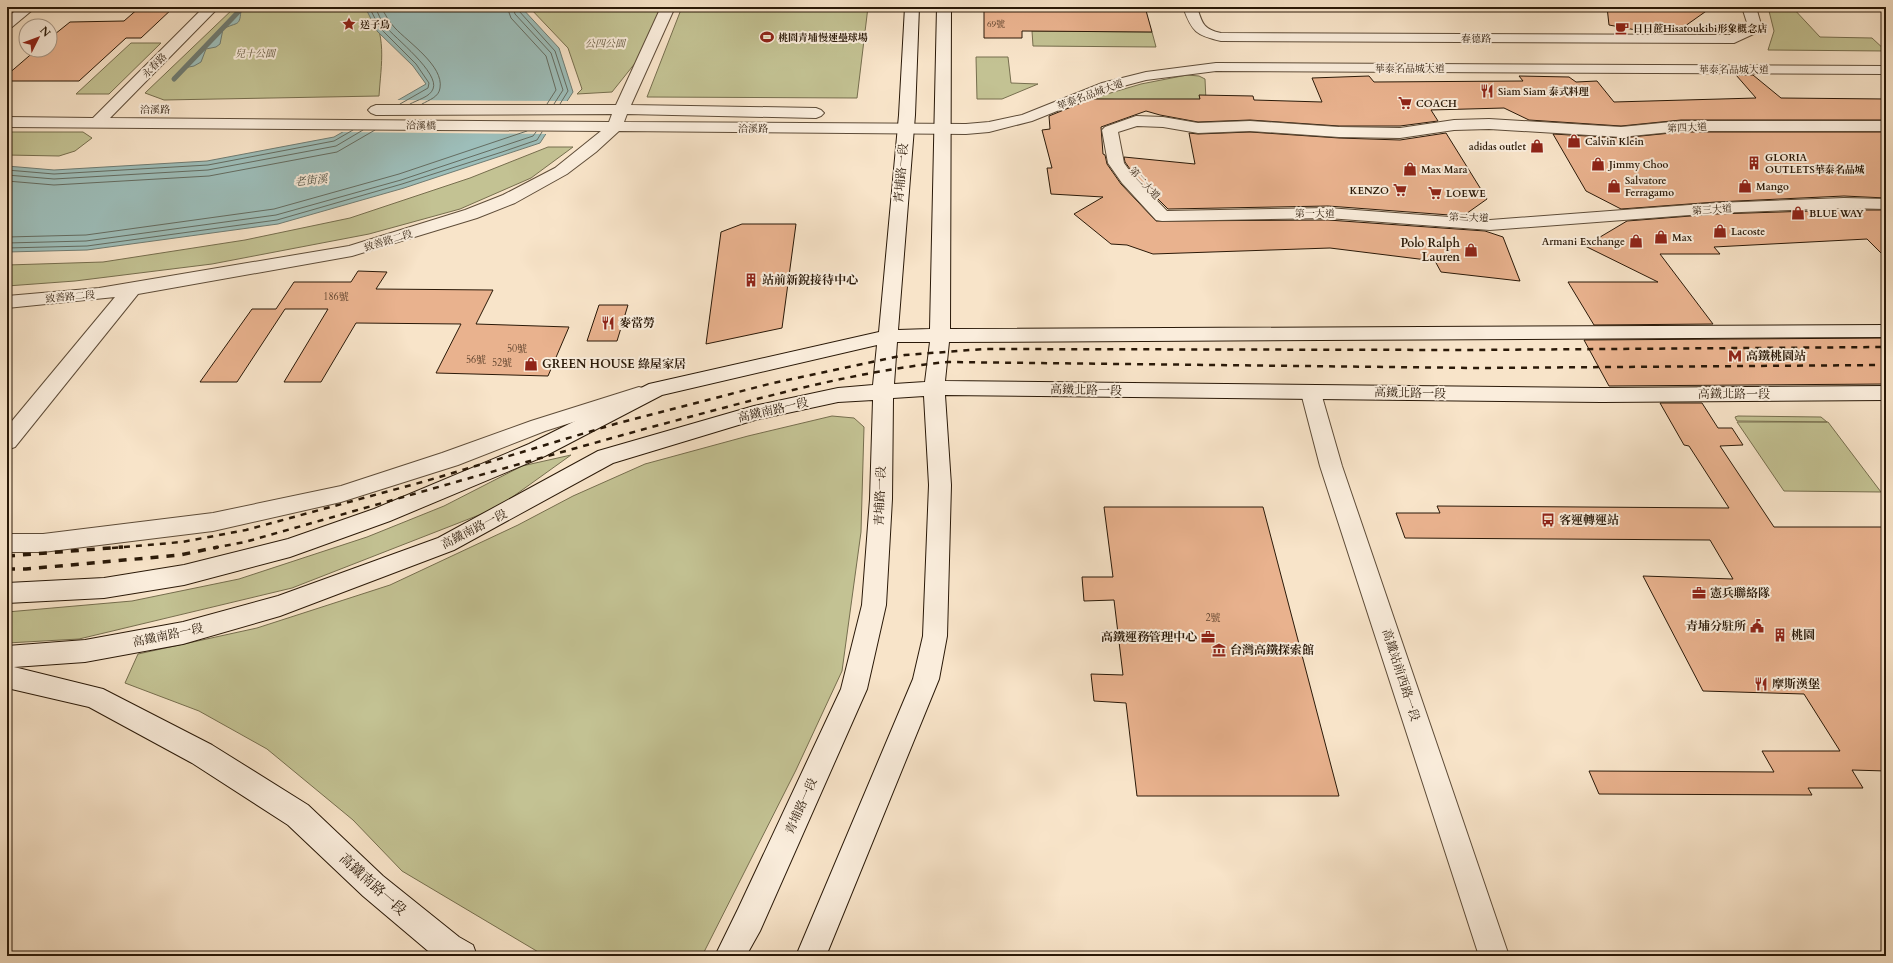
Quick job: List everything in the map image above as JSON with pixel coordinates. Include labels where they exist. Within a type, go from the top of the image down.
[{"type":"street","points":[[7,24],[29,7]]},
{"type":"street","name":"永春路","points":[[97,123],[212,7]]},
{"type":"street","name":"致善路二段","points":[[7,302],[98,294],[352,251],[471,214],[509,199],[561,171],[590,149],[614,127],[623,110],[668,7]]},
{"type":"street","name":"青埔路一段","points":[[730,956],[749,920],[854,689],[874,605],[881,499],[883,391],[906,122],[912,7]]},
{"type":"street","points":[[811,956],[863,834],[928,672],[935,636],[940,485],[934,388],[960,118],[944,7]]},
{"type":"street","name":"春德路","points":[[1190,7],[1198,28],[1207,34],[1221,37],[1716,38],[1734,40],[1755,28],[1749,7]]},
{"type":"street","name":"華泰名品城大道","points":[[998,111],[1020,106],[1104,74],[1148,65],[1186,60],[1886,60]]},
{"type":"street","name":"華泰名品城大道","points":[[960,118],[989,127],[1027,118],[1107,86],[1146,76],[1216,67],[1886,70]]},
{"type":"street","name":"洽溪路","points":[[7,109],[303,110]]},
{"type":"street","name":"洽溪路","points":[[582,109],[906,122]]},
{"type":"street","name":"洽溪橋","points":[[359,110],[582,109]]},
{"type":"street","name":"洽溪路","points":[[562,127],[906,122],[960,118]]},
{"type":"street","name":"第二大道","points":[[1116,163],[1110,130],[1136,121],[1163,122],[1198,128],[1250,126],[1339,132],[1400,133],[1454,125],[1490,127]]},
{"type":"street","name":"洽溪路","points":[[7,122],[280,123]]},
{"type":"street","name":"洽溪橋","points":[[280,123],[562,127]]},
{"type":"street","name":"第四大道","points":[[1490,127],[1621,132],[1682,126],[1886,126]]},
{"type":"street","name":"第二大道","points":[[1490,127],[1405,138],[1345,137],[1255,130],[1201,133],[1147,127],[1140,127],[1120,133],[1126,163],[1139,179],[1170,211],[1320,207],[1476,218],[1540,219]]},
{"type":"street","name":"第四大道","points":[[1490,127],[1630,139],[1689,132],[1886,131]]},
{"type":"street","name":"第一大道","points":[[1116,163],[1128,180],[1162,216],[1328,213],[1490,225],[1540,219]]},
{"type":"street","name":"第三大道","points":[[1540,219],[1707,201],[1837,196],[1886,196]]},
{"type":"street","name":"第三大道","points":[[1540,219],[1716,208],[1844,203],[1886,204]]},
{"type":"street","points":[[7,442],[133,288]]},
{"type":"street","points":[[7,543],[43,543],[213,522],[341,494],[450,459],[538,426],[656,389],[887,336],[1886,330]]},
{"type":"street","name":"高鐵南路一段","points":[[7,657],[85,651],[183,633],[280,606],[446,544],[606,457],[754,413],[848,393],[934,388]]},
{"type":"street","name":"高鐵北路一段","points":[[934,388],[1602,395],[1886,393]]},
{"type":"street","points":[[7,593],[104,588],[184,575],[290,548],[382,515],[537,450],[656,389]]},
{"type":"street","name":"高鐵站前西路一段","points":[[1311,392],[1331,466],[1494,956]]},
{"type":"street","name":"高鐵南路一段","points":[[7,677],[94,697],[202,754],[298,815],[373,886],[448,948],[462,956]]},
{"type":"green space","name":"兒十公園","points":[[235,7],[367,7],[374,17],[381,38],[382,61],[379,96],[164,100],[145,93]]},
{"type":"green space","name":"公四公園","points":[[529,7],[663,7],[640,57],[612,92],[577,94],[582,89],[568,48]]},
{"type":"green space","name":"桃園青埔慢速壘球場","points":[[682,7],[868,7],[857,98],[647,97]]},
{"type":"green space","points":[[1768,7],[1792,7],[1820,37],[1872,38],[1886,51],[1768,50],[1774,31]]},
{"type":"green space","points":[[1032,31],[1152,32],[1156,47],[1033,46]]},
{"type":"green space","points":[[131,43],[161,43],[109,94],[76,94]]},
{"type":"green space","points":[[976,57],[1008,57],[1011,83],[1038,84],[1002,99],[977,99]]},
{"type":"green space","points":[[1187,75],[1199,76],[1205,79],[1206,101],[1090,99],[1141,84]]},
{"type":"green space","points":[[7,132],[83,132],[92,138],[75,151],[59,156],[7,155]]},
{"type":"green space","points":[[548,147],[573,147],[531,178],[460,209],[369,234],[212,264],[75,281],[7,286],[7,265],[103,262],[245,240],[350,218],[470,178]]},
{"type":"green space","points":[[832,416],[854,418],[864,427],[861,532],[842,671],[796,770],[702,956],[545,956],[402,871],[353,820],[267,749],[199,711],[125,683],[138,654],[257,628],[390,585],[518,525],[573,496],[645,464],[748,436]]},
{"type":"green space","points":[[1735,417],[1821,417],[1827,422],[1737,421]]},
{"type":"green space","points":[[1737,422],[1828,422],[1881,492],[1784,491]]},
{"type":"green space","points":[[571,455],[497,508],[292,588],[79,639],[7,643],[7,612],[132,601],[239,579],[367,537],[444,506],[522,466]]},
{"type":"water","name":"老街溪","points":[[365,7],[521,7],[559,48],[573,92],[540,143],[404,188],[278,224],[87,250],[7,252],[7,166],[54,170],[207,161],[334,137],[426,84],[413,66],[377,31]]},
{"type":"water","points":[[241,8],[239,21],[223,29],[220,44],[216,47],[206,49],[201,62],[194,66],[184,68]]},
{"type":"pier","points":[[395,100],[570,101],[548,134],[338,132]]},
{"type":"building","points":[[140,7],[174,7],[141,38],[126,38],[79,81],[7,81],[7,75],[27,58],[58,58],[58,32],[70,22],[124,21]]},
{"type":"building","points":[[984,7],[1021,7],[1021,10],[1116,11],[1115,7],[1145,7],[1152,32],[1022,31],[1022,38],[984,38]]},
{"type":"building","points":[[1607,7],[1712,7],[1678,31],[1636,30],[1609,25]]},
{"type":"building","points":[[1736,75],[1753,75],[1781,98],[1886,99],[1886,120],[1681,120],[1621,126],[1529,120],[1504,108],[1431,110],[1438,121],[1400,126],[1339,126],[1250,120],[1198,122],[1146,111],[1101,127],[1103,154],[1105,155],[1107,164],[1121,184],[1156,221],[1328,220],[1485,231],[1503,237],[1520,281],[1441,272],[1435,261],[1330,248],[1153,254],[1127,245],[1111,244],[1074,214],[1103,197],[1051,194],[1047,168],[1052,168],[1042,130],[1050,129],[1049,116],[1091,99],[1200,99],[1199,95],[1253,96],[1254,100],[1322,102],[1312,78],[1369,76],[1374,82],[1523,81],[1519,76],[1569,77],[1576,82],[1597,81],[1614,102],[1756,98]]},
{"type":"building","points":[[1250,132],[1339,138],[1400,140],[1446,133],[1487,199],[1463,216],[1328,206],[1168,209],[1135,176],[1125,162],[1124,157],[1195,164],[1189,133]]},
{"type":"building","name":"GLORIA OUTLETS華泰名品城","points":[[1681,132],[1886,132],[1886,198],[1844,196],[1716,202],[1621,209],[1586,191],[1553,134],[1621,138]]},
{"type":"building","points":[[1886,210],[1886,258],[1867,239],[1714,247],[1720,254],[1660,254],[1713,324],[1594,325],[1568,282],[1658,282],[1585,246],[1627,221],[1716,214]]},
{"type":"building","name":"站前新銳接待中心","points":[[742,224],[796,224],[782,328],[706,344],[721,232]]},
{"type":"building","points":[[358,271],[387,272],[376,289],[493,290],[476,324],[569,327],[548,376],[436,373],[461,324],[356,323],[321,382],[284,382],[328,309],[285,309],[237,382],[200,382],[252,309],[276,309],[294,282],[351,282]]},
{"type":"building","name":"麥當勞","points":[[599,305],[628,305],[617,341],[587,341]]},
{"type":"building","points":[[1886,338],[1886,384],[1609,386],[1584,340]]},
{"type":"building","name":"桃園","points":[[1660,403],[1702,403],[1718,428],[1732,428],[1743,445],[1720,446],[1774,527],[1886,527],[1886,771],[1852,770],[1863,788],[1808,788],[1812,795],[1599,794],[1589,771],[1774,772],[1762,751],[1840,751],[1804,694],[1703,691],[1643,576],[1733,579],[1710,540],[1405,538],[1396,513],[1440,513],[1437,506],[1729,508],[1689,446],[1684,445]]},
{"type":"building","name":"高鐵運務管理中心","points":[[1104,507],[1263,507],[1339,796],[1137,796],[1126,703],[1094,701],[1091,674],[1123,675],[1114,600],[1084,601],[1082,577],[1113,577]]},
{"type":"waterway","points":[[174,79],[243,7]]},
{"type":"railway","points":[[112,548],[182,542],[246,530],[426,481],[615,424],[769,384],[905,355],[984,349],[1469,350],[1886,347]]},
{"type":"railway","points":[[215,548],[245,542],[607,439],[766,397],[874,373],[947,362],[1478,368],[1886,365]]},
{"type":"railway","points":[[7,556],[123,547]]},
{"type":"railway","points":[[7,569],[26,569],[180,555],[215,548]]},
{"type":"place","name":"送子鳥","points":[[349,24]]},
{"type":"place","name":"日日蔗Hisatoukibi形象概念店","points":[[1622,28]]},
{"type":"place","name":"桃園青埔慢速壘球場","points":[[767,37]]},
{"type":"place","name":"Siam Siam 泰式料理","points":[[1487,91]]},
{"type":"place","name":"COACH","points":[[1405,103]]},
{"type":"place","name":"Calvin Klein","points":[[1574,141]]},
{"type":"place","name":"adidas outlet","points":[[1537,146]]},
{"type":"place","name":"GLORIA OUTLETS華泰名品城","points":[[1754,163]]},
{"type":"place","name":"Jimmy Choo","points":[[1598,164]]},
{"type":"place","name":"Max Mara","points":[[1410,169]]},
{"type":"place","name":"Salvatore Ferragamo","points":[[1614,186]]},
{"type":"place","name":"Mango","points":[[1745,186]]},
{"type":"place","name":"KENZO","points":[[1400,190]]},
{"type":"place","name":"LOEWE","points":[[1435,193]]},
{"type":"place","name":"BLUE WAY","points":[[1798,213]]},
{"type":"place","name":"Lacoste","points":[[1720,231]]},
{"type":"place","name":"Max","points":[[1661,237]]},
{"type":"place","name":"Armani Exchange","points":[[1636,241]]},
{"type":"place","name":"Polo Ralph Lauren","points":[[1471,250]]},
{"type":"place","name":"站前新銳接待中心","points":[[751,280]]},
{"type":"place","name":"麥當勞","points":[[608,323]]},
{"type":"place","name":"高鐵桃園站","points":[[1735,356]]},
{"type":"place","name":"GREEN HOUSE 綠屋家居","points":[[531,364]]},
{"type":"place","name":"客運轉運站","points":[[1548,520]]},
{"type":"place","name":"憲兵聯絡隊","points":[[1699,593]]},
{"type":"place","name":"青埔分駐所","points":[[1757,626]]},
{"type":"place","name":"桃園","points":[[1780,635]]},
{"type":"place","name":"高鐵運務管理中心","points":[[1208,637]]},
{"type":"place","name":"台灣高鐵探索館","points":[[1219,650]]},
{"type":"place","name":"摩斯漢堡","points":[[1761,684]]}]
